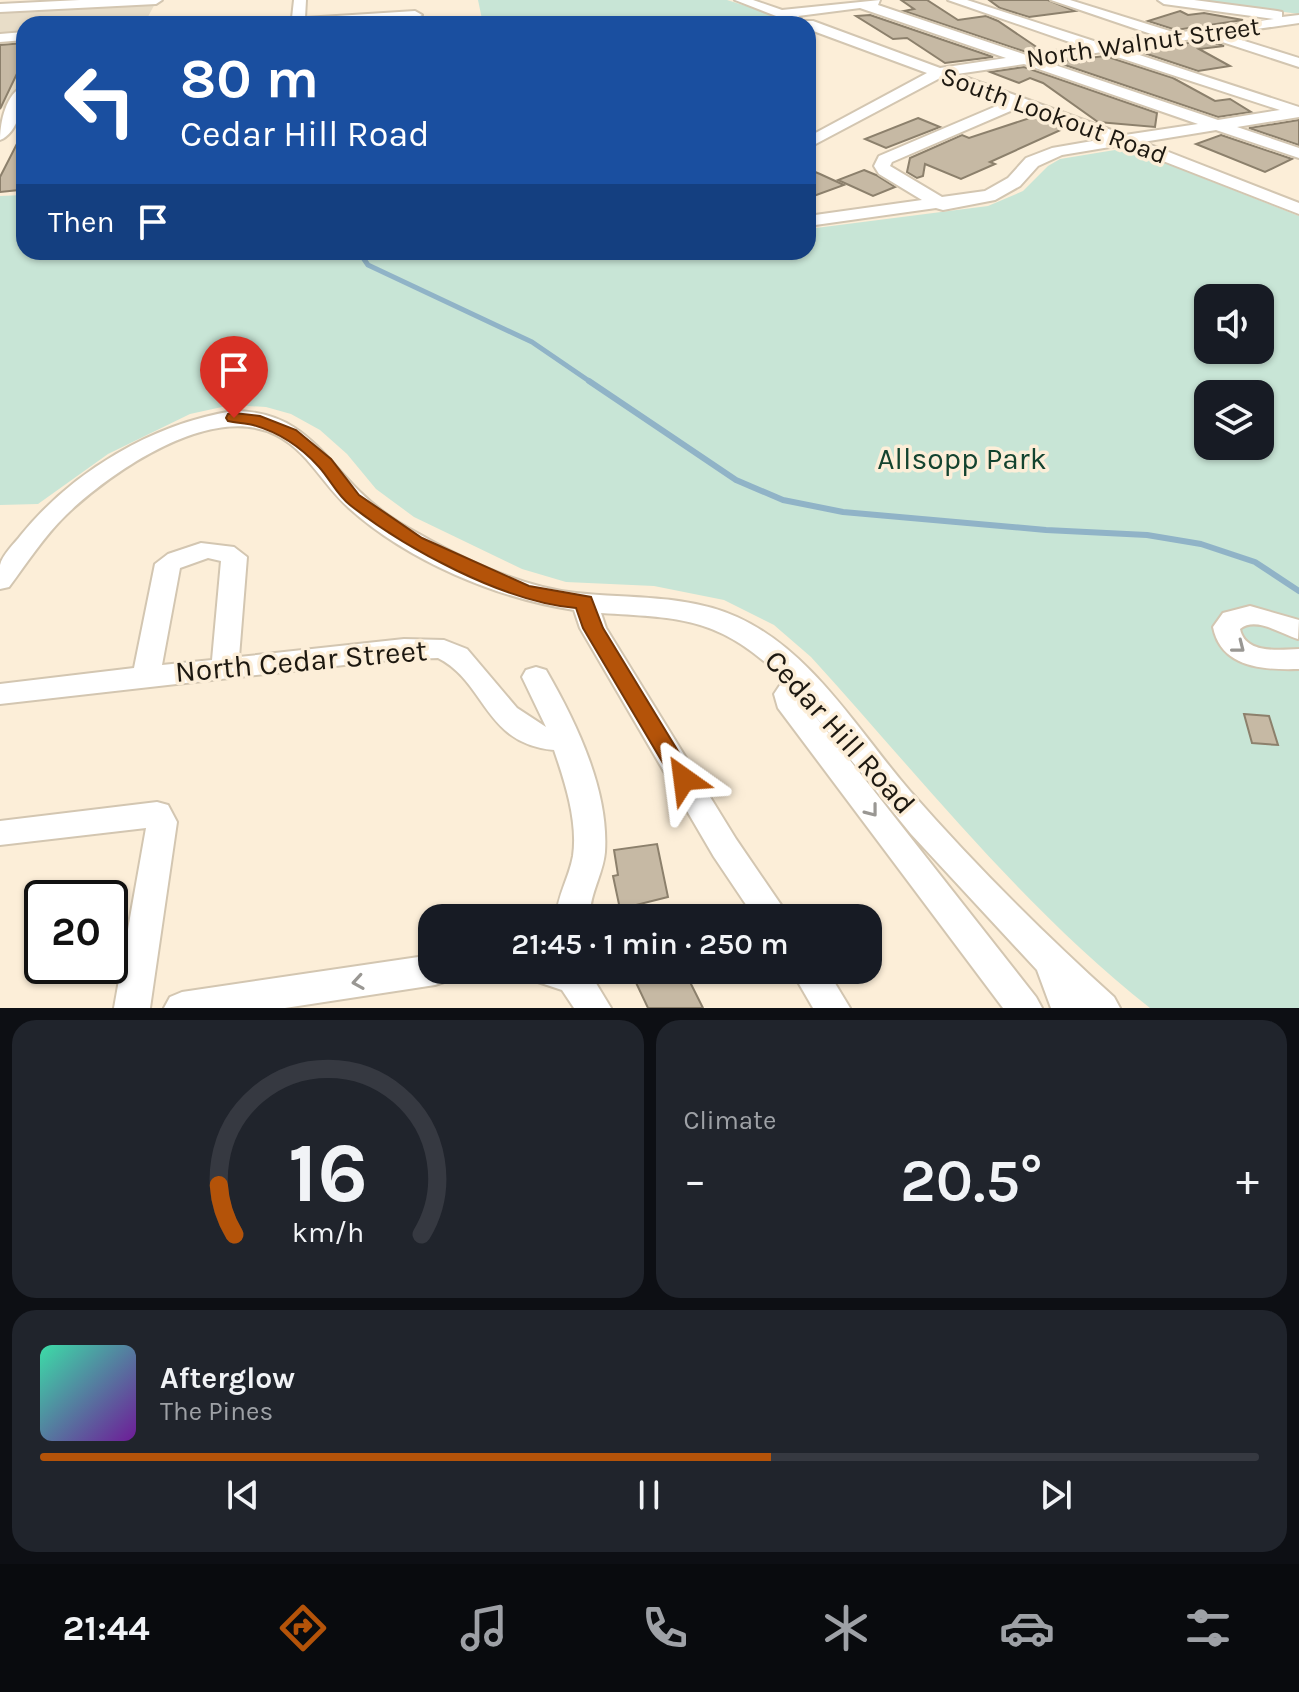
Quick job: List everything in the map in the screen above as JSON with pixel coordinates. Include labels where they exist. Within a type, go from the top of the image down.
[{"type":"street","points":[[0,8],[84,2],[141,6],[156,0]]},
{"type":"street","name":"South Lookout Road","points":[[741,0],[778,16]]},
{"type":"street","points":[[800,16],[892,0]]},
{"type":"street","points":[[954,0],[1299,112]]},
{"type":"street","points":[[1057,0],[1177,38]]},
{"type":"street","points":[[1164,0],[1299,19]]},
{"type":"street","points":[[67,16],[84,2]]},
{"type":"street","points":[[862,4],[1299,153]]},
{"type":"street","points":[[1100,12],[1200,25],[1222,31]]},
{"type":"street","points":[[400,16],[415,15]]},
{"type":"street","name":"North Walnut Street","points":[[940,72],[1299,19]]},
{"type":"street","name":"South Lookout Road","points":[[816,27],[1127,141],[1299,209]]},
{"type":"street","points":[[1207,34],[1299,63]]},
{"type":"street","points":[[816,139],[940,72]]},
{"type":"street","points":[[943,205],[885,170],[882,163],[890,155],[1019,102]]},
{"type":"street","points":[[0,135],[13,109]]},
{"type":"street","points":[[816,220],[943,205],[998,193],[1014,182],[1032,162],[1051,153],[1299,112]]},
{"type":"street","name":"Cedar Hill Road","points":[[0,581],[43,524],[81,490],[134,455],[207,422],[254,419],[290,433],[325,463],[353,499],[415,542],[523,591],[557,600],[676,607],[712,616],[755,638],[801,683],[989,901],[1102,1008]]},
{"type":"street","points":[[146,675],[168,564],[193,551],[217,549],[234,557],[225,667]]},
{"type":"street","points":[[584,602],[593,628],[725,848],[763,904]]},
{"type":"street","points":[[1256,615],[1298,629],[1299,657],[1270,660],[1247,654],[1230,641],[1226,627],[1236,617],[1256,615]]},
{"type":"street","name":"North Cedar Street","points":[[0,694],[225,667],[445,649],[463,661],[508,719],[550,741],[566,740]]},
{"type":"street","points":[[536,677],[551,701],[575,765],[589,841],[584,876],[572,904]]},
{"type":"street","points":[[801,683],[788,694],[788,701],[1024,1008]]},
{"type":"street","points":[[0,833],[157,814],[162,822],[132,1008]]},
{"type":"street","points":[[1052,962],[1061,993],[1070,1008]]},
{"type":"street","points":[[182,1008],[261,1002],[418,973]]},
{"type":"street","points":[[574,984],[593,1008]]},
{"type":"street","points":[[817,984],[832,1008]]},
{"type":"shaded area","points":[[55,0],[157,0],[148,16],[16,16],[16,107],[0,108],[0,7],[52,4]]},
{"type":"green space","points":[[478,0],[727,0],[778,16],[481,16]]},
{"type":"green space","points":[[1199,0],[1299,0],[1299,14]]},
{"type":"green space","name":"Allsopp Park","points":[[1127,148],[1299,216],[1299,1008],[1150,1008],[1058,928],[974,840],[811,657],[774,625],[724,600],[654,586],[566,582],[522,569],[414,517],[376,489],[347,454],[320,430],[291,414],[266,407],[231,405],[190,414],[108,454],[38,504],[0,505],[0,196],[16,195],[16,260],[816,260],[816,228],[988,206],[1023,191],[1048,166],[1060,159]]},
{"type":"building","points":[[901,0],[927,0],[958,20],[986,16],[1041,50],[1026,52],[904,11],[914,9]]},
{"type":"building","points":[[989,0],[1048,0],[1075,11],[1029,17],[1000,8]]},
{"type":"building","points":[[1180,11],[1188,15],[1204,13],[1243,20],[1176,30],[1148,21]]},
{"type":"building","points":[[870,15],[993,57],[945,63],[907,38],[893,39],[856,16]]},
{"type":"building","points":[[1207,40],[1224,46],[1199,49],[1230,66],[1198,71],[1138,51]]},
{"type":"building","points":[[16,44],[16,76],[0,109],[0,45]]},
{"type":"building","points":[[1105,56],[1173,78],[1215,101],[1230,99],[1251,112],[1218,117],[1056,62]]},
{"type":"building","points":[[1024,67],[1157,113],[1155,127],[1098,122],[1043,83],[1030,78],[1019,83],[990,72]]},
{"type":"building","points":[[1036,116],[1065,128],[990,162],[995,164],[961,179],[925,164],[923,176],[917,178],[907,172],[910,158],[962,135],[969,138]]},
{"type":"building","points":[[918,118],[940,127],[886,148],[865,139]]},
{"type":"building","points":[[1299,120],[1299,145],[1249,128]]},
{"type":"building","points":[[1221,135],[1292,159],[1265,172],[1196,144]]},
{"type":"building","points":[[16,146],[16,190],[0,192],[0,177]]},
{"type":"building","points":[[864,170],[895,187],[873,196],[838,180]]},
{"type":"building","points":[[816,172],[820,174],[844,185],[816,195]]},
{"type":"building","points":[[1244,714],[1269,716],[1278,745],[1252,743]]},
{"type":"building","points":[[657,844],[668,897],[640,904],[619,904],[613,876],[618,875],[614,850]]},
{"type":"building","points":[[637,984],[691,984],[703,1008],[648,1008]]},
{"type":"waterway","points":[[365,260],[368,265],[532,342],[592,383]]},
{"type":"waterway","points":[[589,381],[736,480],[783,500],[843,512],[1046,530],[1147,535],[1201,544],[1255,562],[1299,591]]},
{"type":"route","points":[[234,418],[254,419],[290,433],[325,463],[353,499],[415,542],[523,591],[557,600],[584,602],[593,628],[684,779]]}]
